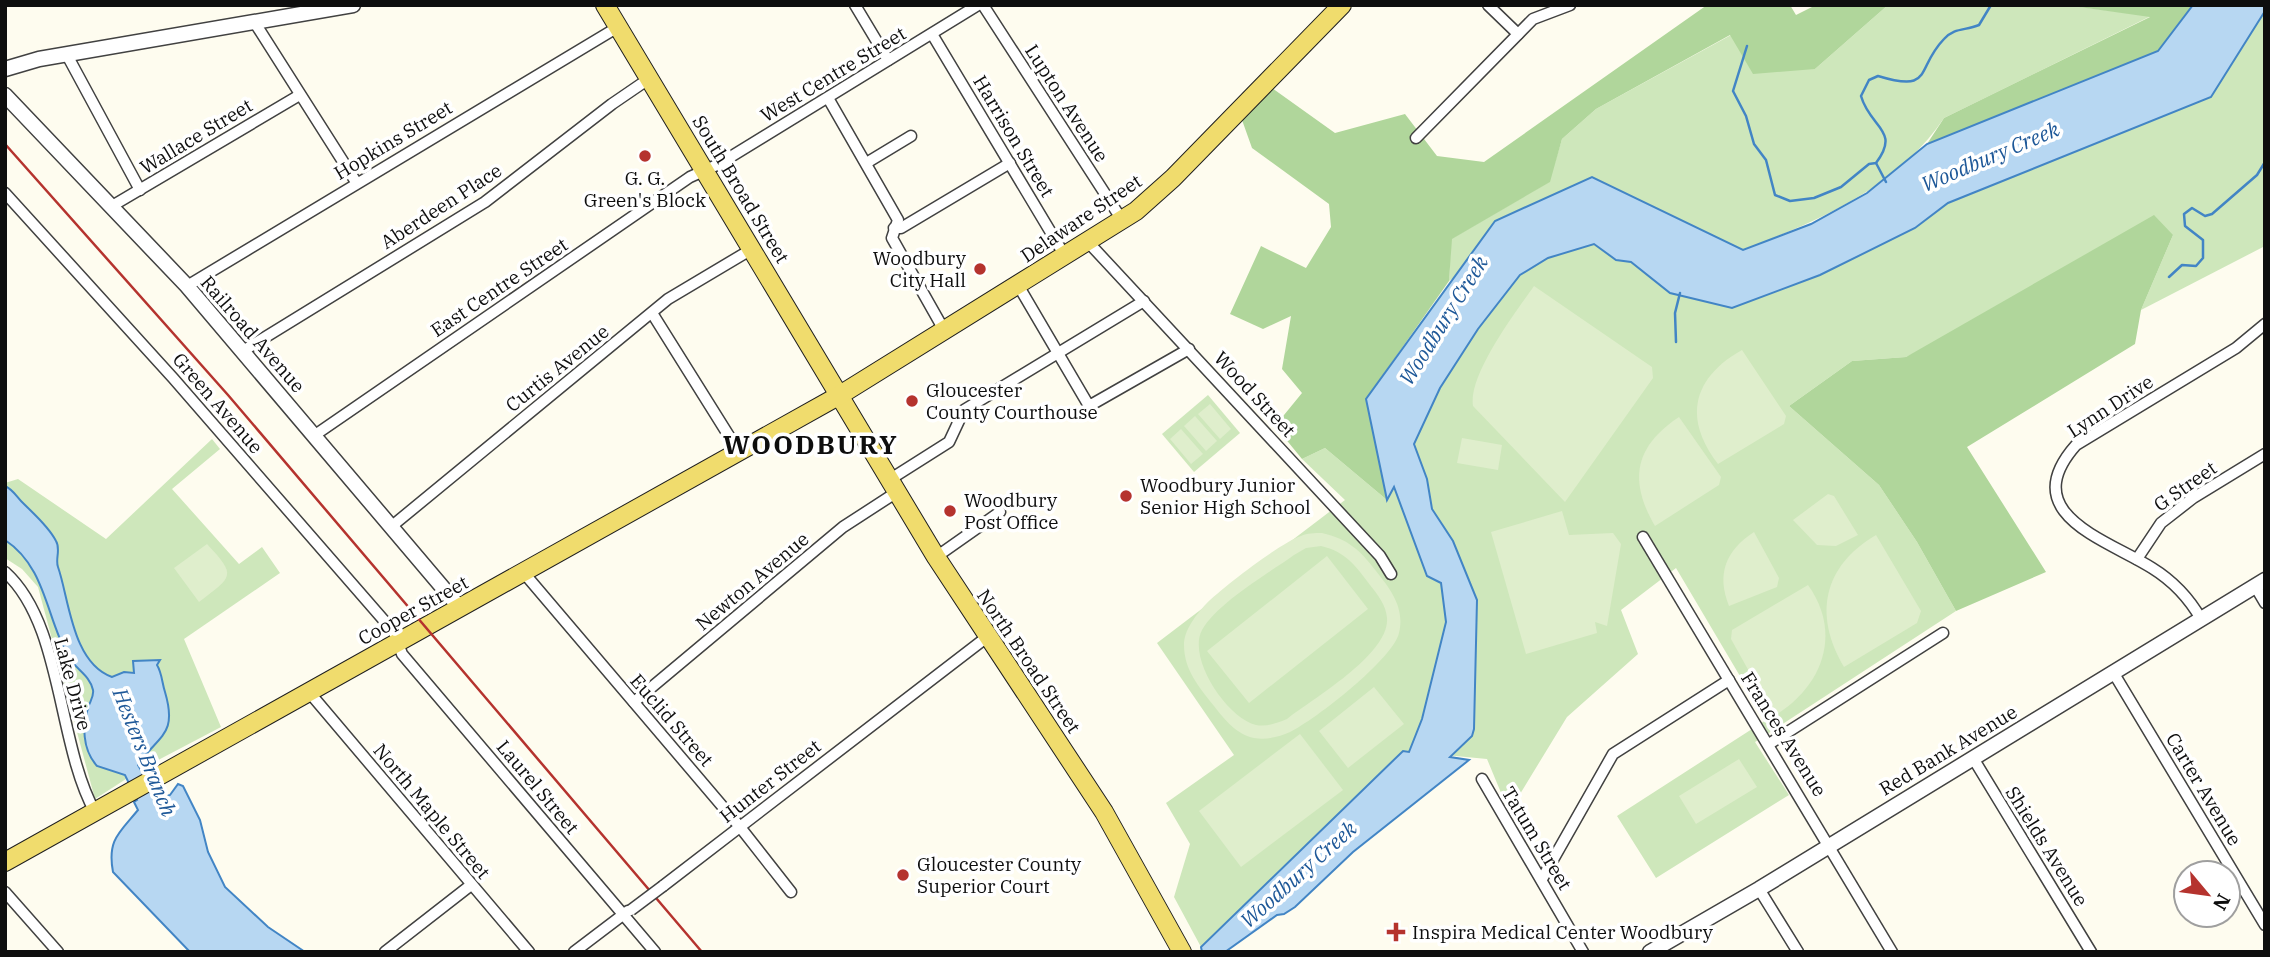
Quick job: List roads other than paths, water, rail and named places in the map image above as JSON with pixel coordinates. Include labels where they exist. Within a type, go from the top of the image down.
[{"type":"main road","name":"South Broad Street","points":[[605,5],[840,395]]},
{"type":"main road","name":"Delaware Street","points":[[840,395],[1088,242],[1157,195],[1342,5]]},
{"type":"main road","name":"Cooper Street","points":[[5,862],[840,395]]},
{"type":"main road","name":"North Broad Street","points":[[840,395],[936,557],[1104,812],[1182,952]]},
{"type":"street","points":[[5,69],[66,54],[255,23],[324,7],[353,5]]},
{"type":"street","points":[[855,5],[888,60]]},
{"type":"street","name":"West Centre Street","points":[[705,170],[981,5]]},
{"type":"street","name":"Lupton Avenue","points":[[981,5],[1122,220]]},
{"type":"street","points":[[1488,5],[1518,34]]},
{"type":"street","points":[[1416,138],[1533,19],[1570,5]]},
{"type":"street","points":[[255,23],[356,182]]},
{"type":"street","name":"Hopkins Street","points":[[187,286],[618,27]]},
{"type":"street","name":"Harrison Street","points":[[932,34],[1065,256]]},
{"type":"street","points":[[66,54],[140,190]]},
{"type":"street","name":"Aberdeen Place","points":[[243,351],[485,202],[611,104],[650,78]]},
{"type":"street","name":"Railroad Avenue","points":[[5,95],[187,286],[460,608]]},
{"type":"street","name":"Wallace Street","points":[[112,206],[299,96]]},
{"type":"street","points":[[828,98],[868,162],[898,220],[892,239],[944,330]]},
{"type":"street","points":[[868,162],[911,135]]},
{"type":"street","points":[[894,228],[901,228],[1010,163]]},
{"type":"street","name":"East Centre Street","points":[[315,435],[705,170]]},
{"type":"street","name":"Green Avenue","points":[[5,193],[207,416],[394,632],[397,642]]},
{"type":"street","name":"Wood Street","points":[[1088,242],[1380,556],[1391,574]]},
{"type":"street","name":"Curtis Avenue","points":[[392,526],[668,299],[752,249]]},
{"type":"street","points":[[1018,285],[1089,407],[1189,349]]},
{"type":"street","name":"Newton Avenue","points":[[634,702],[949,442],[964,410],[1144,301]]},
{"type":"street","points":[[652,313],[739,452]]},
{"type":"street","name":"Lynn Drive","points":[[2201,619],[2190,600],[2176,586],[2137,559],[2094,537],[2063,512],[2056,497],[2055,479],[2064,459],[2076,446],[2236,348],[2265,324]]},
{"type":"street","name":"G Street","points":[[2137,559],[2161,523],[2193,498],[2265,454]]},
{"type":"street","points":[[936,557],[1000,512]]},
{"type":"street","name":"Frances Avenue","points":[[1643,537],[1892,952]]},
{"type":"street","name":"Lake Drive","points":[[5,572],[18,583],[31,605],[54,673],[68,737],[95,812]]},
{"type":"street","name":"Euclid Street","points":[[524,573],[740,827],[791,892]]},
{"type":"street","points":[[2260,583],[2265,603]]},
{"type":"street","name":"Red Bank Avenue","points":[[1650,952],[1759,889],[2260,583]]},
{"type":"street","points":[[1769,744],[1943,633]]},
{"type":"street","name":"Hunter Street","points":[[574,952],[987,637]]},
{"type":"street","name":"Laurel Street","points":[[397,642],[402,654],[627,912],[655,952]]},
{"type":"street","name":"Carter Avenue","points":[[2113,672],[2265,925]]},
{"type":"street","points":[[1542,879],[1613,754],[1729,680]]},
{"type":"street","name":"North Maple Street","points":[[309,692],[529,952]]},
{"type":"street","name":"Shields Avenue","points":[[1973,758],[2091,952]]},
{"type":"street","name":"Tatum Street","points":[[1482,779],[1583,952]]},
{"type":"street","points":[[385,952],[471,885]]},
{"type":"street","points":[[1759,889],[1798,952]]},
{"type":"street","points":[[5,892],[58,952]]},
{"type":"water","name":"Woodbury Creek","points":[[2193,5],[2265,5],[2265,11],[2211,97],[1948,203],[1915,228],[1820,275],[1732,308],[1670,293],[1631,262],[1616,260],[1594,244],[1548,258],[1520,275],[1478,329],[1440,388],[1414,444],[1427,479],[1432,509],[1453,541],[1477,600],[1474,729],[1472,736],[1450,757],[1469,760],[1353,852],[1295,907],[1277,915],[1225,952],[1202,952],[1201,947],[1403,751],[1409,752],[1422,719],[1446,622],[1441,583],[1427,576],[1394,487],[1387,500],[1366,399],[1495,221],[1592,177],[1743,250],[1811,224],[1867,193],[1927,144],[2158,51]]},
{"type":"water","name":"Hesters Branch","points":[[5,486],[42,521],[56,541],[57,564],[69,612],[88,658],[99,670],[112,677],[124,672],[134,673],[133,661],[160,660],[157,665],[169,718],[164,734],[138,765],[158,799],[170,795],[178,784],[183,786],[200,820],[208,852],[225,887],[268,927],[305,952],[190,952],[113,872],[113,844],[138,810],[134,802],[137,800],[125,775],[97,766],[88,752],[84,729],[93,690],[89,680],[68,656],[44,594],[29,564],[19,551],[5,540]]},
{"type":"waterway","points":[[1747,46],[1733,91],[1746,116],[1754,144],[1766,160],[1775,195],[1790,201],[1814,198],[1841,187],[1869,164],[1876,163],[1883,152],[1885,136],[1865,107],[1861,96],[1869,80],[1878,76],[1896,81],[1916,80],[1944,39],[1956,31],[1979,25],[1991,5]]},
{"type":"waterway","points":[[2169,277],[2182,265],[2196,266],[2203,258],[2203,240],[2185,226],[2184,214],[2192,208],[2205,216],[2212,214],[2257,175],[2265,162]]},
{"type":"waterway","points":[[1876,163],[1886,182]]},
{"type":"waterway","points":[[1676,342],[1675,313],[1680,293]]},
{"type":"railway","points":[[5,144],[228,395],[702,952]]},
{"type":"place","name":"G. G. Green's Block","points":[[645,156]]},
{"type":"place","name":"Woodbury City Hall","points":[[980,269]]},
{"type":"place","name":"Gloucester County Courthouse","points":[[912,401]]},
{"type":"place","name":"Woodbury Junior Senior High School","points":[[1126,496]]},
{"type":"place","name":"Woodbury Post Office","points":[[950,511]]},
{"type":"place","name":"Gloucester County Superior Court","points":[[903,875]]},
{"type":"place","name":"Inspira Medical Center Woodbury","points":[[1396,932]]},
{"type":"district","name":"WOODBURY","points":[[811,444]]}]
